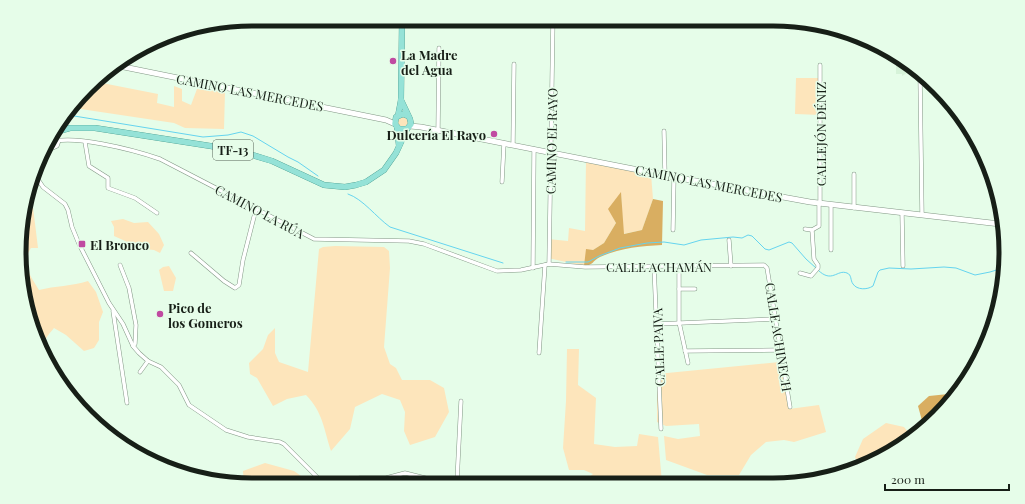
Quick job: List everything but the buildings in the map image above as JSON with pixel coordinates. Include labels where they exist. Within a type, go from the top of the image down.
[{"type":"main road","name":"TF-13","points":[[399,146],[396,126],[401,100],[402,26]]},
{"type":"main road","name":"CAMINO LAS MERCEDES","points":[[122,67],[386,120],[396,126]]},
{"type":"main road","name":"TF-13","points":[[61,131],[70,128],[95,128],[236,150],[272,161],[324,185],[344,187],[361,184],[376,176],[391,161],[403,141],[408,128],[409,117],[401,100]]},
{"type":"main road","points":[[397,116],[403,114],[409,117]]},
{"type":"main road","name":"CAMINO LAS MERCEDES","points":[[386,120],[397,116]]},
{"type":"main road","name":"CAMINO LAS MERCEDES","points":[[409,117],[421,126]]},
{"type":"main road","points":[[396,126],[401,130],[408,128]]},
{"type":"main road","name":"CAMINO LAS MERCEDES","points":[[408,128],[421,126],[674,177],[820,204],[997,224]]},
{"type":"street","name":"CAMINO EL RAYO","points":[[539,353],[547,264],[551,152],[553,26]]},
{"type":"street","points":[[438,130],[439,48]]},
{"type":"street","points":[[513,145],[514,64]]},
{"type":"street","name":"CALLEJÓN DÉNIZ","points":[[812,230],[819,226],[820,65]]},
{"type":"street","points":[[920,80],[922,215]]},
{"type":"street","points":[[664,131],[665,175]]},
{"type":"street","points":[[51,149],[57,146],[59,140]]},
{"type":"street","name":"CAMINO LA RÚA","points":[[55,141],[86,142],[137,151],[160,159],[314,239],[409,241],[424,244],[497,271],[521,270],[547,264]]},
{"type":"street","points":[[86,142],[90,166],[108,178],[108,188],[135,198],[157,213]]},
{"type":"street","points":[[502,182],[504,143]]},
{"type":"street","points":[[532,268],[534,149]]},
{"type":"street","points":[[854,174],[854,208]]},
{"type":"street","points":[[674,177],[674,230]]},
{"type":"street","points":[[38,180],[43,188],[64,204],[68,210],[79,244],[112,308],[123,324],[133,346],[139,353],[148,361],[161,368],[179,385],[189,405],[197,412],[232,433],[248,438],[280,442],[284,444],[318,478]]},
{"type":"street","points":[[831,205],[831,250]]},
{"type":"street","points":[[191,253],[224,281],[235,288],[239,285],[243,260],[256,209]]},
{"type":"street","points":[[902,213],[902,266]]},
{"type":"street","points":[[800,273],[811,276],[817,269],[818,264],[814,259],[812,230],[804,229]]},
{"type":"street","points":[[729,240],[731,266]]},
{"type":"street","name":"CALLE ACHAMÁN","points":[[547,264],[585,267],[764,265],[767,268]]},
{"type":"street","points":[[120,265],[129,288],[136,325],[135,344],[133,346]]},
{"type":"street","name":"CALLE PAIVA","points":[[654,266],[661,429]]},
{"type":"street","points":[[678,267],[679,322],[688,363]]},
{"type":"street","name":"CALLE ACHINECH","points":[[767,268],[790,407]]},
{"type":"street","points":[[679,290],[695,289]]},
{"type":"street","points":[[112,308],[127,403]]},
{"type":"street","points":[[657,324],[775,319]]},
{"type":"street","points":[[685,351],[780,350]]},
{"type":"street","points":[[140,372],[148,361]]},
{"type":"street","points":[[457,478],[461,400]]},
{"type":"street","points":[[360,478],[388,478],[405,473],[422,478]]},
{"type":"shaded area","points":[[896,62],[909,72],[902,76],[902,74],[896,74]]},
{"type":"shaded area","points":[[796,78],[819,78],[821,115],[795,114]]},
{"type":"shaded area","points":[[102,83],[158,94],[157,103],[174,107],[174,86],[182,89],[182,101],[191,105],[197,89],[225,92],[224,129],[185,128],[174,123],[77,109]]},
{"type":"shaded area","points":[[401,117],[405,117],[407,118],[407,126],[401,127],[398,124],[398,120]]},
{"type":"shaded area","points":[[586,161],[651,174],[653,199],[642,230],[623,234],[621,193],[609,209],[616,223],[604,243],[593,250],[584,266],[548,258],[548,239],[568,241],[569,228],[585,231]]},
{"type":"shaded area","points":[[621,192],[624,234],[642,230],[653,199],[663,201],[662,245],[615,251],[600,257],[591,264],[584,266],[586,249],[593,250],[604,243],[616,223],[608,209]]},
{"type":"shaded area","points":[[32,200],[38,248],[31,248],[26,259],[26,237]]},
{"type":"shaded area","points":[[123,219],[134,223],[148,222],[159,234],[164,245],[160,253],[154,250],[143,249],[114,236],[114,227],[111,221]]},
{"type":"shaded area","points":[[323,247],[384,247],[389,251],[390,268],[384,347],[390,364],[396,368],[402,380],[430,380],[444,388],[449,412],[435,437],[410,445],[404,431],[405,412],[400,400],[382,394],[355,407],[350,429],[331,451],[320,415],[312,401],[306,395],[287,399],[273,406],[257,378],[250,374],[249,363],[263,349],[268,335],[275,328],[275,353],[279,362],[308,372],[319,249]]},
{"type":"shaded area","points":[[26,259],[30,275],[39,290],[88,281],[96,292],[103,312],[99,322],[99,340],[94,348],[84,351],[66,335],[54,328],[44,341],[38,325],[30,296]]},
{"type":"shaded area","points":[[169,266],[176,278],[173,291],[164,291],[159,270],[163,267]]},
{"type":"shaded area","points":[[567,349],[579,349],[578,385],[596,398],[594,444],[615,447],[637,446],[639,434],[658,437],[662,478],[588,478],[593,474],[584,470],[569,470],[563,448]]},
{"type":"shaded area","points":[[780,362],[789,409],[819,405],[826,432],[794,442],[784,440],[766,442],[751,455],[739,475],[707,475],[666,460],[664,436],[678,439],[700,436],[699,424],[666,426],[657,422],[657,374]]},
{"type":"shaded area","points":[[949,394],[922,422],[918,406],[929,396]]},
{"type":"shaded area","points":[[886,423],[904,427],[909,433],[886,448],[857,462],[855,457],[863,439]]},
{"type":"shaded area","points":[[265,463],[294,471],[304,478],[244,478],[243,471]]},
{"type":"waterway","points":[[72,116],[203,137],[228,135],[241,132],[253,136],[298,162],[318,176]]},
{"type":"waterway","points":[[348,194],[354,196],[390,227],[503,263]]},
{"type":"waterway","points":[[566,262],[588,262],[620,248],[647,243],[664,242],[684,245],[701,240],[733,237],[742,238],[748,235],[752,236],[765,249],[769,250],[789,242],[792,243],[816,268]]},
{"type":"waterway","points":[[818,270],[827,276],[843,272],[847,273],[850,275],[855,286],[862,289],[873,286],[878,272],[889,268],[911,269],[944,267],[956,268],[975,275],[999,269]]},
{"type":"place","name":"La Madre del Agua","points":[[393,61]]},
{"type":"place","name":"Dulcería El Rayo","points":[[494,134]]},
{"type":"place","name":"El Bronco","points":[[82,244]]},
{"type":"place","name":"Pico de los Gomeros","points":[[160,314]]}]
